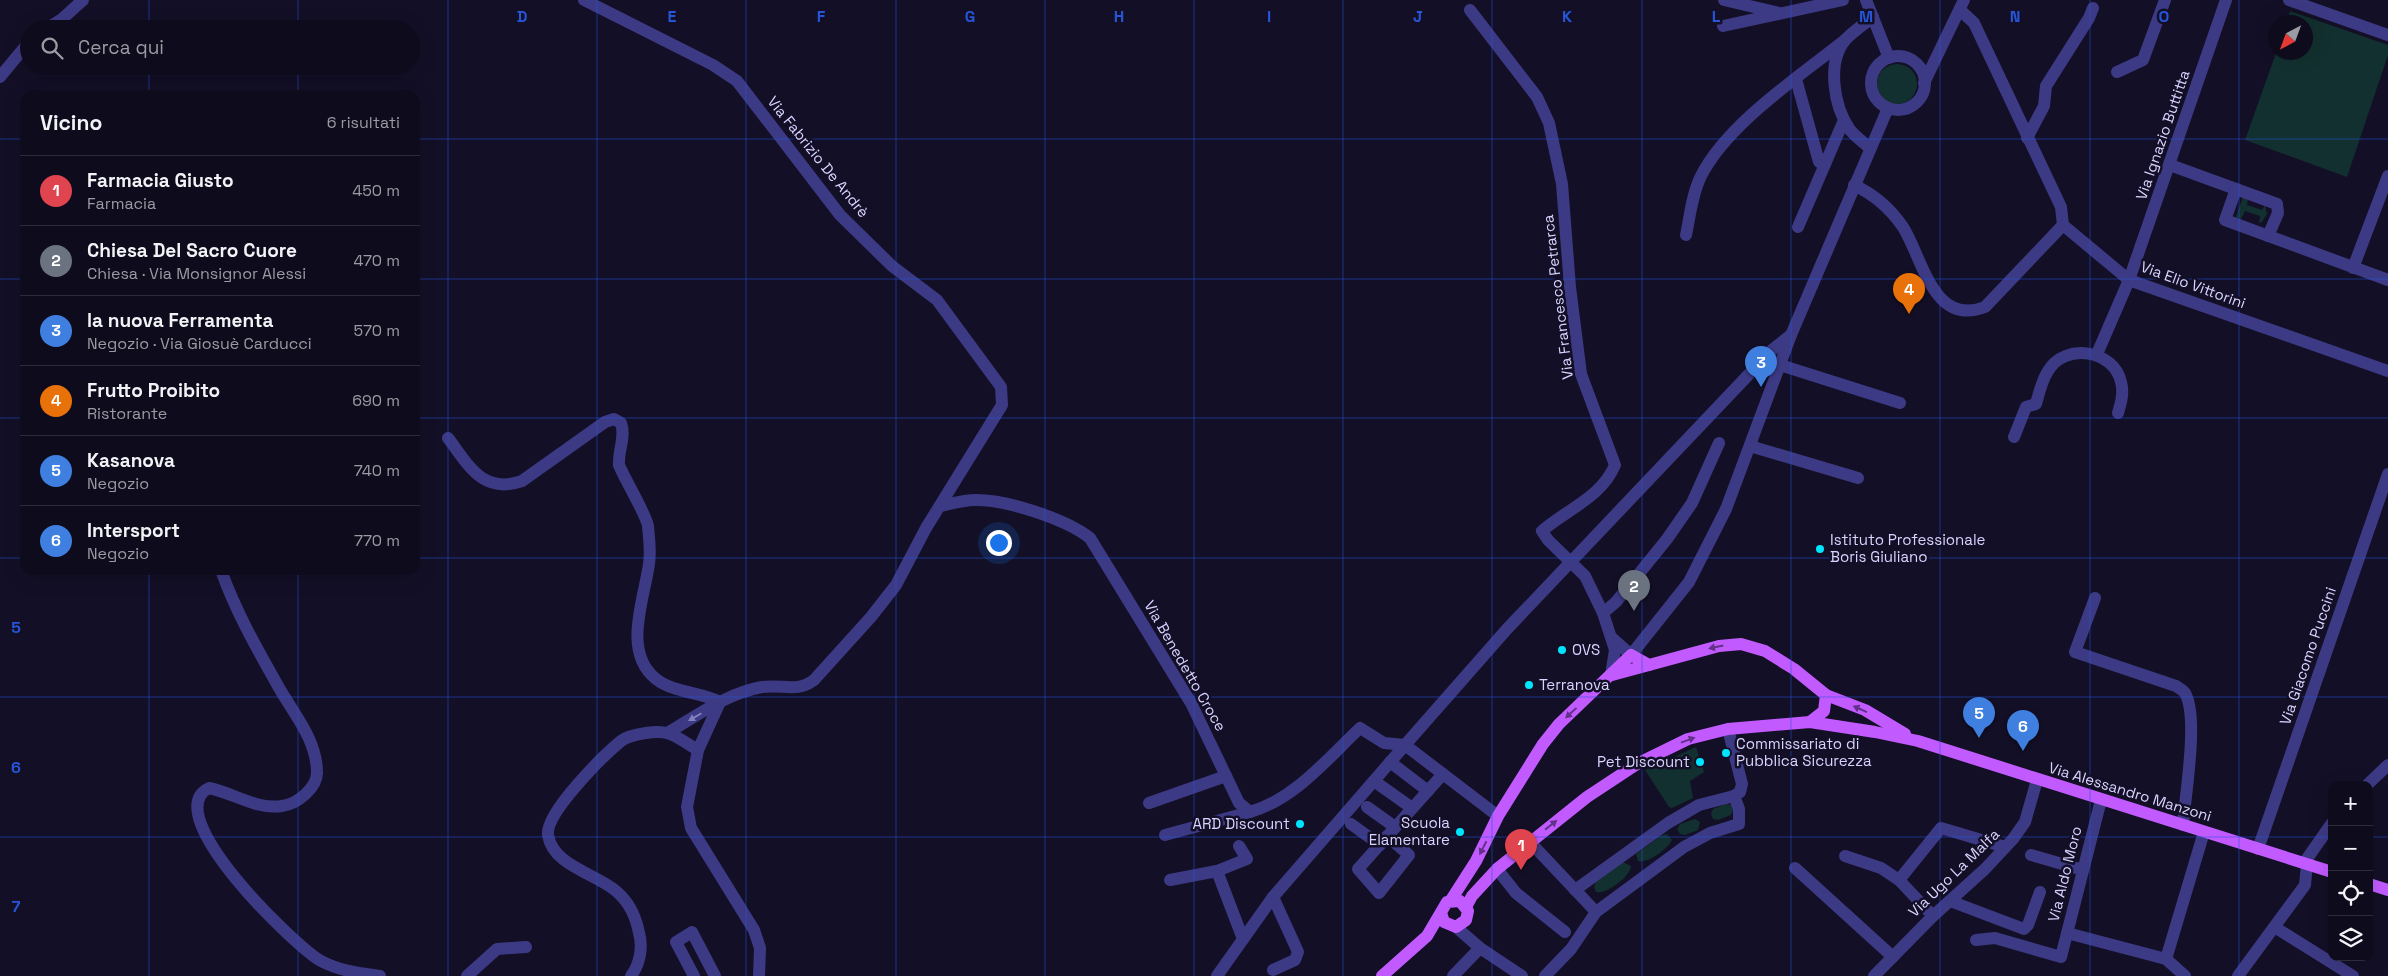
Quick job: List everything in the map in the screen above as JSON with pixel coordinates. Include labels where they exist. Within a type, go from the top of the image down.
[{"type":"main road","points":[[1611,676],[1719,646],[1741,644],[1765,651],[1794,668],[1826,696],[1824,711],[1810,722]]},
{"type":"main road","points":[[1427,936],[1444,905],[1451,900],[1476,861],[1498,816],[1554,730],[1631,655],[1648,665]]},
{"type":"main road","name":"Via Alessandro Manzoni","points":[[1826,696],[1864,710],[1879,727],[1918,742],[2329,871]]},
{"type":"main road","points":[[1382,976],[1427,936],[1459,919],[1472,896],[1497,869],[1587,797],[1637,764],[1688,739],[1728,729],[1810,722],[1879,727]]},
{"type":"main road","points":[[2373,885],[2388,890]]},
{"type":"main road","points":[[1451,900],[1460,901],[1459,919]]},
{"type":"main road","points":[[1441,913],[1459,919]]},
{"type":"street","points":[[60,20],[82,0]]},
{"type":"street","name":"Via Fabrizio De Andrè","points":[[584,0],[713,65],[737,81],[840,215],[892,266],[937,300],[1001,387],[1002,405],[940,506],[896,585],[871,617],[814,680],[806,686],[794,688],[765,687],[747,691],[720,702],[669,732]]},
{"type":"street","points":[[1724,0],[1762,7],[1788,9]]},
{"type":"street","points":[[1723,26],[1788,9],[1843,0]]},
{"type":"street","points":[[1866,0],[1889,58]]},
{"type":"street","points":[[2117,72],[2143,60],[2165,0]]},
{"type":"street","name":"Via Ignazio Buttitta","points":[[2097,354],[2129,280],[2226,0]]},
{"type":"street","points":[[2289,0],[2388,35]]},
{"type":"street","points":[[1940,52],[1926,58],[1889,58],[1875,69],[1871,78],[1874,96],[1888,108],[1897,110],[1914,105],[1920,98],[1924,83],[1940,52],[1962,5]]},
{"type":"street","points":[[1854,185],[1884,204],[1903,228],[1937,296],[1959,310],[1974,312],[1985,307],[2063,225],[2060,207],[1974,23],[1962,5]]},
{"type":"street","points":[[2027,138],[2044,106],[2046,86],[2094,8]]},
{"type":"street","name":"Via Francesco Petrarca","points":[[1470,10],[1537,97],[1549,123],[1562,184],[1570,287],[1581,374],[1614,465],[1610,478],[1593,496],[1559,517],[1542,531],[1585,576],[1603,613],[1612,638],[1631,655]]},
{"type":"street","points":[[1686,235],[1695,192],[1701,176],[1713,158],[1747,119],[1873,17]]},
{"type":"street","points":[[1845,40],[1836,62],[1835,86],[1840,112],[1851,131],[1870,148]]},
{"type":"street","points":[[0,78],[20,53]]},
{"type":"street","points":[[1909,59],[1920,69],[1924,83]]},
{"type":"street","points":[[1796,79],[1819,162],[1825,164]]},
{"type":"street","points":[[1631,655],[1689,582],[1726,509],[1791,335],[1888,108]]},
{"type":"street","points":[[1798,227],[1844,120]]},
{"type":"street","points":[[2170,165],[2277,204],[2278,213],[2268,236]]},
{"type":"street","points":[[2353,268],[2388,176]]},
{"type":"street","points":[[2236,189],[2225,220],[2388,280]]},
{"type":"street","name":"Via Elio Vittorini","points":[[2063,225],[2129,280],[2388,371]]},
{"type":"street","points":[[1218,976],[1272,897],[1507,630],[1572,564],[1772,350],[1791,335]]},
{"type":"street","points":[[2014,437],[2026,407],[2036,404],[2048,370],[2060,358],[2072,353],[2097,354],[2112,366],[2121,381],[2122,398],[2118,413]]},
{"type":"street","points":[[1780,365],[1900,403]]},
{"type":"street","points":[[448,438],[478,477],[487,482],[508,484],[522,481],[605,422],[614,419],[621,423],[624,432],[618,456],[619,465],[648,524],[650,562],[638,643],[640,659],[658,680],[671,687],[708,696],[720,702],[698,750],[687,807],[691,828],[754,930],[760,948],[759,976]]},
{"type":"street","points":[[1603,613],[1616,602],[1683,516],[1707,474],[1720,443]]},
{"type":"street","points":[[1750,446],[1858,478]]},
{"type":"street","name":"Via Giacomo Puccini","points":[[2258,849],[2388,474]]},
{"type":"street","name":"Via Benedetto Croce","points":[[940,506],[973,500],[998,501],[1062,521],[1076,527],[1090,538],[1191,703],[1239,803],[1250,812]]},
{"type":"street","points":[[223,575],[244,622],[279,688],[305,729],[314,754],[317,772],[312,786],[300,798],[283,806],[263,806],[209,788],[203,791],[197,804],[202,829],[212,850],[245,889],[290,935],[320,960],[344,971],[380,976]]},
{"type":"street","points":[[2095,598],[2075,652],[2176,686],[2184,692],[2187,699],[2192,725],[2183,826]]},
{"type":"street","points":[[1611,676],[1615,657],[1612,638]]},
{"type":"street","points":[[1164,835],[1270,806],[1302,782],[1360,728],[1384,743],[1405,745],[1498,816]]},
{"type":"street","points":[[1575,890],[1668,823],[1699,806],[1734,796],[1740,792],[1742,784],[1728,729]]},
{"type":"street","points":[[631,976],[639,958],[641,939],[637,921],[617,892],[568,863],[556,852],[548,832],[552,818],[568,794],[622,740],[647,733],[669,732],[698,750]]},
{"type":"street","points":[[1390,762],[1428,791]]},
{"type":"street","points":[[2371,781],[2388,765]]},
{"type":"street","points":[[1367,807],[1387,836],[1409,855],[1379,893],[1358,869],[1387,836],[1412,808],[1443,774]]},
{"type":"street","points":[[1149,803],[1226,776]]},
{"type":"street","name":"Via Ugo La Malfa","points":[[1874,976],[1933,916],[1985,869],[2005,847],[2025,822],[2037,780]]},
{"type":"street","points":[[1374,781],[1412,808]]},
{"type":"street","points":[[1545,976],[1571,948],[1596,912],[1684,846],[1710,833],[1739,824],[1739,809],[1734,796]]},
{"type":"street","name":"Via Aldo Moro","points":[[1995,938],[2061,957],[2101,800]]},
{"type":"street","points":[[1352,824],[1387,836]]},
{"type":"street","points":[[2238,976],[2276,928],[2305,885],[2305,864],[2329,826]]},
{"type":"street","points":[[1899,880],[1941,828],[2005,847]]},
{"type":"street","points":[[2166,959],[2204,832]]},
{"type":"street","points":[[1530,842],[1596,912]]},
{"type":"street","points":[[1170,880],[1217,871],[1246,859],[1240,846]]},
{"type":"street","points":[[2031,855],[2083,870]]},
{"type":"street","points":[[1846,856],[1881,868],[1899,880],[1933,916]]},
{"type":"street","points":[[1795,868],[1892,957]]},
{"type":"street","points":[[1497,869],[1516,893],[1565,932]]},
{"type":"street","points":[[1217,871],[1243,939]]},
{"type":"street","points":[[1950,901],[2024,929],[2028,925],[2040,892]]},
{"type":"street","points":[[1272,897],[1298,952],[1295,960],[1273,970]]},
{"type":"street","points":[[1459,919],[1477,946],[1522,976]]},
{"type":"street","points":[[1976,940],[1995,938],[2000,920]]},
{"type":"street","points":[[2276,928],[2353,976]]},
{"type":"street","points":[[694,976],[676,942],[692,932],[714,976]]},
{"type":"street","points":[[2067,933],[2166,959],[2185,976]]},
{"type":"street","points":[[1453,976],[1477,946]]},
{"type":"street","points":[[466,976],[497,949],[526,947]]},
{"type":"green space","points":[[2290,11],[2302,15],[2289,15]]},
{"type":"green space","points":[[2313,19],[2388,45],[2388,55],[2347,177],[2245,140],[2274,60],[2313,60]]},
{"type":"green space","points":[[1897,64],[1911,70],[1917,84],[1911,98],[1897,104],[1883,98],[1877,84],[1883,70]]},
{"type":"green space","points":[[2243,197],[2248,199],[2247,205],[2262,210],[2265,205],[2267,214],[2262,222],[2259,223],[2260,216],[2245,211],[2240,221],[2235,219]]},
{"type":"green space","points":[[1696,747],[1704,772],[1690,781],[1693,798],[1672,808],[1669,807],[1645,770]]},
{"type":"green space","points":[[1726,804],[1731,805],[1733,810],[1731,815],[1718,820],[1713,819],[1711,814],[1713,809]]},
{"type":"green space","points":[[1695,819],[1700,822],[1698,830],[1685,835],[1680,834],[1677,829],[1680,824]]},
{"type":"green space","points":[[1667,834],[1672,840],[1666,848],[1652,858],[1638,861],[1636,854],[1662,835]]},
{"type":"green space","points":[[1623,862],[1631,866],[1627,875],[1606,891],[1596,892],[1594,887],[1596,882]]},
{"type":"place","name":"Frutto Proibito","points":[[1909,314]]},
{"type":"place","name":"la nuova Ferramenta","points":[[1761,387]]},
{"type":"place","name":"Istituto Professionale Boris Giuliano","points":[[1820,549]]},
{"type":"place","name":"Chiesa Del Sacro Cuore","points":[[1634,611]]},
{"type":"place","name":"OVS","points":[[1562,650]]},
{"type":"place","name":"Terranova","points":[[1529,685]]},
{"type":"place","name":"Kasanova","points":[[1979,738]]},
{"type":"place","name":"Intersport","points":[[2023,751]]},
{"type":"place","name":"Commissariato di Pubblica Sicurezza","points":[[1726,753]]},
{"type":"place","name":"Pet Discount","points":[[1700,762]]},
{"type":"place","name":"ARD Discount","points":[[1300,824]]},
{"type":"place","name":"Scuola Elamentare","points":[[1460,832]]},
{"type":"place","name":"Farmacia Giusto","points":[[1521,870]]}]
